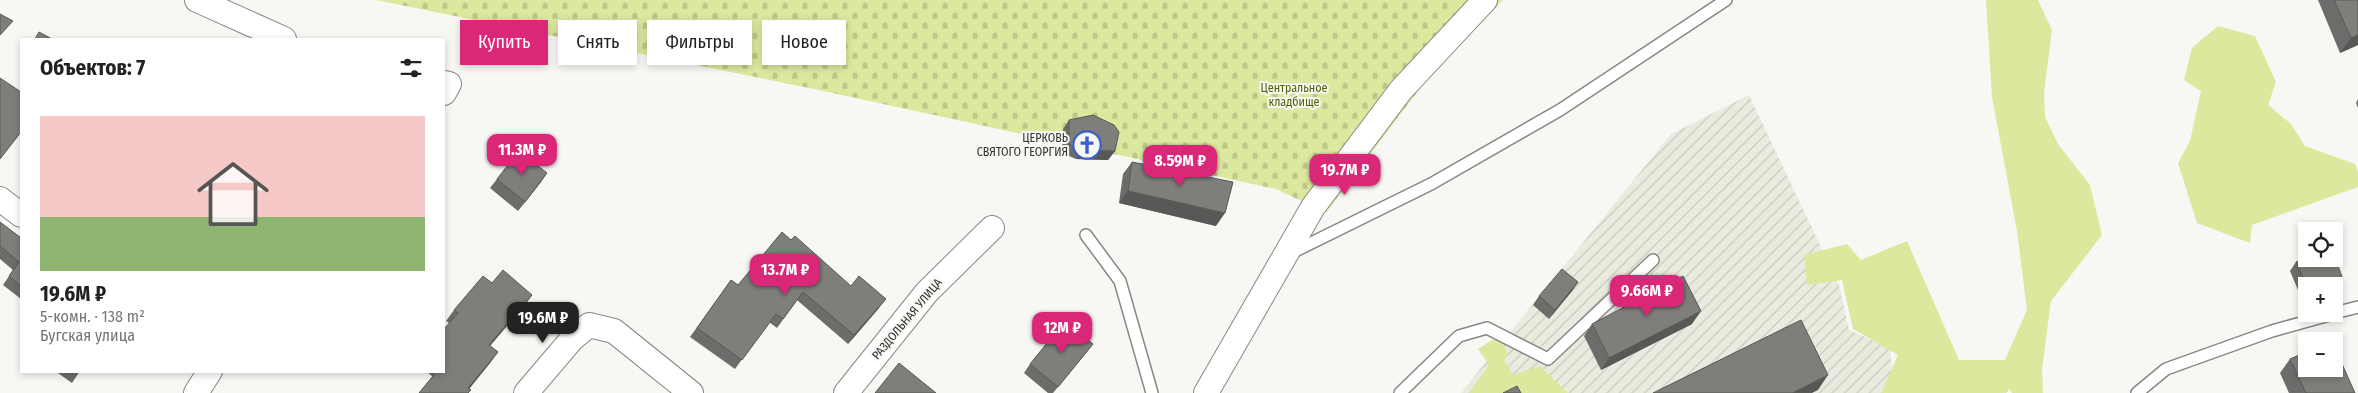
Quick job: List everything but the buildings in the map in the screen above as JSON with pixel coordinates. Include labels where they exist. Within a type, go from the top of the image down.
[{"type":"street","points":[[197,0],[282,38]]},
{"type":"street","points":[[1206,393],[1313,207],[1401,90],[1486,0]]},
{"type":"street","points":[[0,199],[20,214]]},
{"type":"street","name":"РАЗДОЛЬНАЯ УЛИЦА","points":[[846,393],[927,292],[992,228]]},
{"type":"street","points":[[526,393],[572,339],[590,325],[614,331],[691,393]]},
{"type":"street","points":[[196,393],[209,373]]},
{"type":"lane","points":[[1285,256],[1432,184],[1543,120],[1726,0]]},
{"type":"lane","points":[[1086,235],[1120,281],[1152,393]]},
{"type":"lane","points":[[1400,393],[1459,336],[1487,328],[1548,359],[1653,260]]},
{"type":"lane","points":[[2343,311],[2358,307]]},
{"type":"lane","points":[[2137,393],[2166,369],[2272,331],[2304,322]]},
{"type":"shaded area","points":[[1749,95],[1839,285],[1849,330],[1890,348],[1894,393],[1461,393],[1671,134]]},
{"type":"green space","name":"Центральное кладбище","points":[[376,0],[1503,0],[1421,87],[1326,213],[1276,189],[696,65],[752,65],[752,20],[647,20],[647,55],[637,53],[637,20],[558,20],[558,37],[548,35],[548,20],[474,20]]},
{"type":"green space","points":[[1986,0],[2038,0],[2052,30],[2044,93],[2045,117],[2058,144],[2090,185],[2102,235],[2051,301],[2042,369],[2043,393],[2012,393],[2010,389],[2006,393],[1881,393],[1898,355],[1853,329],[1842,280],[1807,285],[1804,255],[1847,244],[1861,260],[1907,241],[1959,360],[2005,360],[2027,310],[2017,231],[1992,97]]},
{"type":"green space","points":[[2218,26],[2255,36],[2276,82],[2268,105],[2291,124],[2305,146],[2355,164],[2358,172],[2358,187],[2252,225],[2250,243],[2197,223],[2178,163],[2190,141],[2201,91],[2184,80],[2192,48]]},
{"type":"green space","points":[[1500,335],[1508,355],[1504,360],[1513,375],[1540,366],[1568,393],[1469,393],[1489,365],[1478,349]]},
{"type":"place","name":"ЦЕРКОВЬ СВЯТОГО ГЕОРГИЯ","points":[[1087,145]]}]
